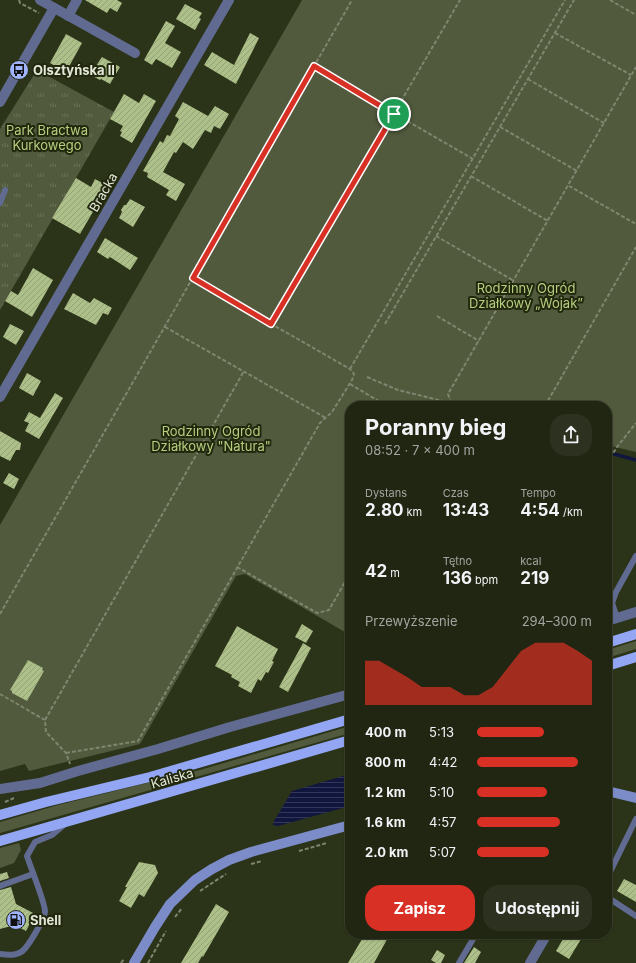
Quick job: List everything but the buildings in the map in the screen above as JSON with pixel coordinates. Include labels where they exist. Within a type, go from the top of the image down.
[{"type":"main road","points":[[612,642],[636,634]]},
{"type":"main road","points":[[612,665],[636,658]]},
{"type":"main road","name":"Kaliska","points":[[0,815],[46,802],[157,775],[345,720]]},
{"type":"main road","name":"Kaliska","points":[[0,841],[345,741]]},
{"type":"street","points":[[40,0],[135,53]]},
{"type":"street","points":[[68,16],[77,0]]},
{"type":"street","name":"Bracka","points":[[0,397],[229,0]]},
{"type":"street","points":[[0,102],[54,8]]},
{"type":"street","points":[[612,619],[636,612]]},
{"type":"street","points":[[0,789],[40,783],[230,727],[345,695]]},
{"type":"street","points":[[612,792],[636,798]]},
{"type":"street","points":[[134,963],[170,904],[195,880],[212,869],[229,860],[251,852],[345,827]]},
{"type":"street","points":[[530,963],[544,939]]},
{"type":"lane","points":[[0,204],[5,190]]},
{"type":"lane","points":[[612,619],[612,603],[616,592],[636,556]]},
{"type":"lane","points":[[612,868],[636,819]]},
{"type":"lane","points":[[0,954],[7,955],[21,953],[28,946],[45,912],[27,856],[31,846],[35,842],[52,835],[67,821]]},
{"type":"lane","points":[[0,886],[33,874]]},
{"type":"lane","points":[[612,900],[635,914]]},
{"type":"lane","points":[[459,963],[473,939]]},
{"type":"path","points":[[0,614],[352,0]]},
{"type":"path","points":[[271,324],[460,0]]},
{"type":"path","points":[[350,369],[565,0]]},
{"type":"path","points":[[385,324],[574,0]]},
{"type":"path","points":[[610,0],[636,15]]},
{"type":"path","points":[[555,32],[631,75]]},
{"type":"path","points":[[314,66],[473,159]]},
{"type":"path","points":[[450,401],[448,394],[569,186],[636,67]]},
{"type":"path","points":[[528,79],[604,123]]},
{"type":"path","points":[[500,127],[577,171]]},
{"type":"path","points":[[471,176],[548,221]]},
{"type":"path","points":[[569,186],[636,224]]},
{"type":"path","points":[[436,236],[514,281]]},
{"type":"path","points":[[548,401],[636,248]]},
{"type":"path","points":[[66,753],[138,741],[320,423],[332,412],[350,384],[354,374],[350,369],[193,278]]},
{"type":"path","points":[[437,316],[479,341]]},
{"type":"path","points":[[165,327],[326,418]]},
{"type":"path","points":[[74,772],[66,753],[46,732],[45,720],[244,371]]},
{"type":"path","points":[[367,377],[398,390],[443,401]]},
{"type":"path","points":[[350,384],[379,401]]},
{"type":"path","points":[[612,455],[636,423]]},
{"type":"path","points":[[237,567],[317,613],[329,610],[345,582]]},
{"type":"path","points":[[0,694],[45,720]]},
{"type":"path","points":[[294,852],[328,843]]},
{"type":"path","points":[[248,865],[266,860]]},
{"type":"path","points":[[195,895],[229,873]]},
{"type":"path","points":[[175,918],[187,904]]},
{"type":"path","points":[[148,963],[168,928]]},
{"type":"green space","name":"Rodzinny Ogród Działkowy \"Natura\"","points":[[302,0],[636,0],[636,452],[612,446],[612,401],[345,401],[345,632],[245,574],[236,576],[140,744],[29,771],[25,764],[0,771],[0,525]]},
{"type":"green space","name":"Park Bractwa Kurkowego","points":[[37,70],[114,112],[0,310],[0,129]]},
{"type":"green space","points":[[636,641],[636,649],[612,656],[612,648]]},
{"type":"green space","points":[[345,727],[345,734],[0,833],[0,822],[58,805],[200,770]]},
{"type":"green space","points":[[19,843],[21,850],[14,863],[0,868],[0,848]]},
{"type":"shaded area","points":[[345,775],[345,807],[278,826],[273,825],[292,791]]},
{"type":"waterway","points":[[612,453],[636,460]]},
{"type":"place","name":"Olsztyńska II","points":[[19,70]]},
{"type":"place","name":"Shell","points":[[16,920]]},
{"type":"route","points":[[314,66],[394,114],[271,324],[193,278],[314,66]]},
{"type":"park label","name":"Rodzinny Ogród Działkowy „Wojak”","points":[[526,296]]}]
